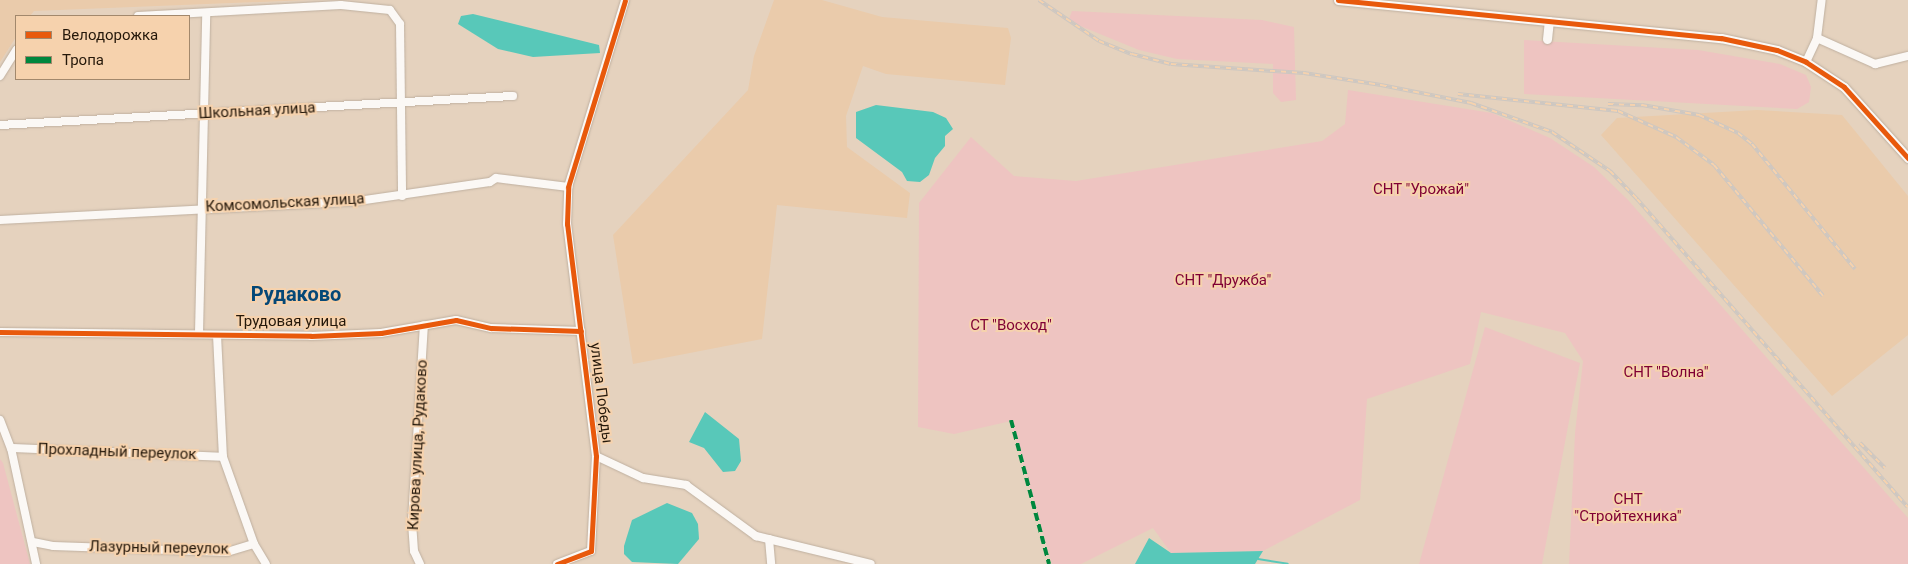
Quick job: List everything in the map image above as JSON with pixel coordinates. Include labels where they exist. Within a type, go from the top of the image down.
[{"type":"street","name":"улица Победы","points":[[557,564],[591,551],[596,456],[567,224],[568,187],[625,0]]},
{"type":"street","points":[[1338,0],[1721,38],[1777,50],[1806,62],[1844,87],[1908,158]]},
{"type":"street","points":[[1806,62],[1817,38],[1822,0]]},
{"type":"street","points":[[161,15],[359,6],[390,10],[400,24],[399,103],[402,196]]},
{"type":"street","points":[[199,333],[205,207],[206,13]]},
{"type":"street","points":[[1547,39],[1549,21]]},
{"type":"street","points":[[1817,38],[1875,64],[1908,56]]},
{"type":"street","points":[[0,76],[15,52]]},
{"type":"street","name":"Школьная улица","points":[[0,125],[513,96]]},
{"type":"street","name":"Комсомольская улица","points":[[0,220],[402,196],[496,178],[568,187]]},
{"type":"street","name":"Трудовая улица","points":[[0,332],[199,333],[216,335],[371,334],[456,320],[491,328],[581,331]]},
{"type":"street","name":"Кирова улица, Рудаково","points":[[420,564],[414,551],[412,520],[424,325]]},
{"type":"street","points":[[216,335],[223,457],[254,544],[266,564]]},
{"type":"street","points":[[0,420],[11,448],[33,542],[36,564]]},
{"type":"street","name":"Прохладный переулок","points":[[11,448],[223,457]]},
{"type":"street","points":[[596,456],[643,478],[686,485],[756,536],[871,564]]},
{"type":"street","points":[[769,539],[771,564]]},
{"type":"street","name":"Лазурный переулок","points":[[33,542],[53,546],[227,552],[254,544]]},
{"type":"shaded area","points":[[0,0],[307,0],[34,11],[31,15],[15,15],[15,39],[0,62]]},
{"type":"shaded area","points":[[774,0],[822,0],[882,17],[1008,28],[1011,38],[1005,85],[886,74],[863,66],[846,116],[847,147],[910,193],[907,218],[777,205],[762,339],[633,364],[613,235],[748,90],[754,56]]},
{"type":"shaded area","points":[[1757,110],[1842,115],[1908,196],[1908,335],[1832,396],[1601,135],[1617,118]]},
{"type":"green space","points":[[1072,11],[1262,20],[1294,27],[1296,100],[1281,102],[1273,93],[1273,64],[1177,59],[1139,50],[1078,25],[1069,19]]},
{"type":"green space","points":[[1524,40],[1698,50],[1780,64],[1806,75],[1811,87],[1809,102],[1797,109],[1524,94]]},
{"type":"green space","points":[[1348,90],[1492,113],[1550,138],[1594,167],[1628,200],[1908,518],[1908,564],[1569,564],[1575,433],[1583,361],[1565,333],[1481,312],[1470,364],[1367,399],[1360,500],[1263,551],[1171,553],[1153,528],[1081,564],[1052,564],[1011,421],[954,434],[918,427],[919,203],[971,137],[1014,176],[1076,181],[1322,141],[1345,124]]},
{"type":"green space","points":[[1485,327],[1580,363],[1542,564],[1419,564]]},
{"type":"green space","points":[[0,459],[3,463],[30,564],[0,564]]},
{"type":"water","points":[[473,14],[599,45],[600,53],[533,57],[498,49],[458,24],[461,16]]},
{"type":"water","points":[[876,105],[933,112],[946,118],[953,129],[945,136],[945,146],[935,158],[929,175],[920,182],[907,181],[902,172],[856,138],[856,112]]},
{"type":"water","points":[[705,412],[739,439],[741,461],[735,471],[723,472],[704,448],[689,442]]},
{"type":"water","points":[[667,503],[692,513],[698,524],[699,539],[678,564],[632,562],[624,554],[624,546],[632,520]]},
{"type":"water","points":[[1149,538],[1171,553],[1263,551],[1255,564],[1135,564]]},
{"type":"waterway","points":[[1258,559],[1288,564]]},
{"type":"railway","points":[[1039,0],[1099,41],[1132,54],[1171,64],[1304,73],[1381,85],[1471,103],[1552,132],[1610,171],[1637,199],[1908,507]]},
{"type":"railway","points":[[1458,94],[1618,111],[1676,137],[1714,165],[1823,296]]},
{"type":"railway","points":[[1608,104],[1642,105],[1699,115],[1738,133],[1752,144],[1855,269]]},
{"type":"railway","points":[[1860,443],[1885,468]]},
{"type":"marked path","points":[[1011,420],[1049,564]]},
{"type":"cycle path","points":[[557,564],[591,551],[596,456],[567,224],[568,187],[625,0]]},
{"type":"cycle path","points":[[1338,0],[1721,38],[1777,50],[1806,62],[1844,87],[1908,158]]},
{"type":"cycle path","points":[[0,332],[311,336],[381,333],[456,320],[491,328],[581,331]]},
{"type":"district","name":"Рудаково","points":[[296,294]]},
{"type":"park label","name":"СНТ \"Урожай\"","points":[[1421,190]]},
{"type":"park label","name":"СНТ \"Дружба\"","points":[[1223,281]]},
{"type":"park label","name":"СТ \"Восход\"","points":[[1011,326]]},
{"type":"park label","name":"СНТ \"Волна\"","points":[[1666,373]]},
{"type":"park label","name":"СНТ \"Стройтехника\"","points":[[1628,508]]}]
